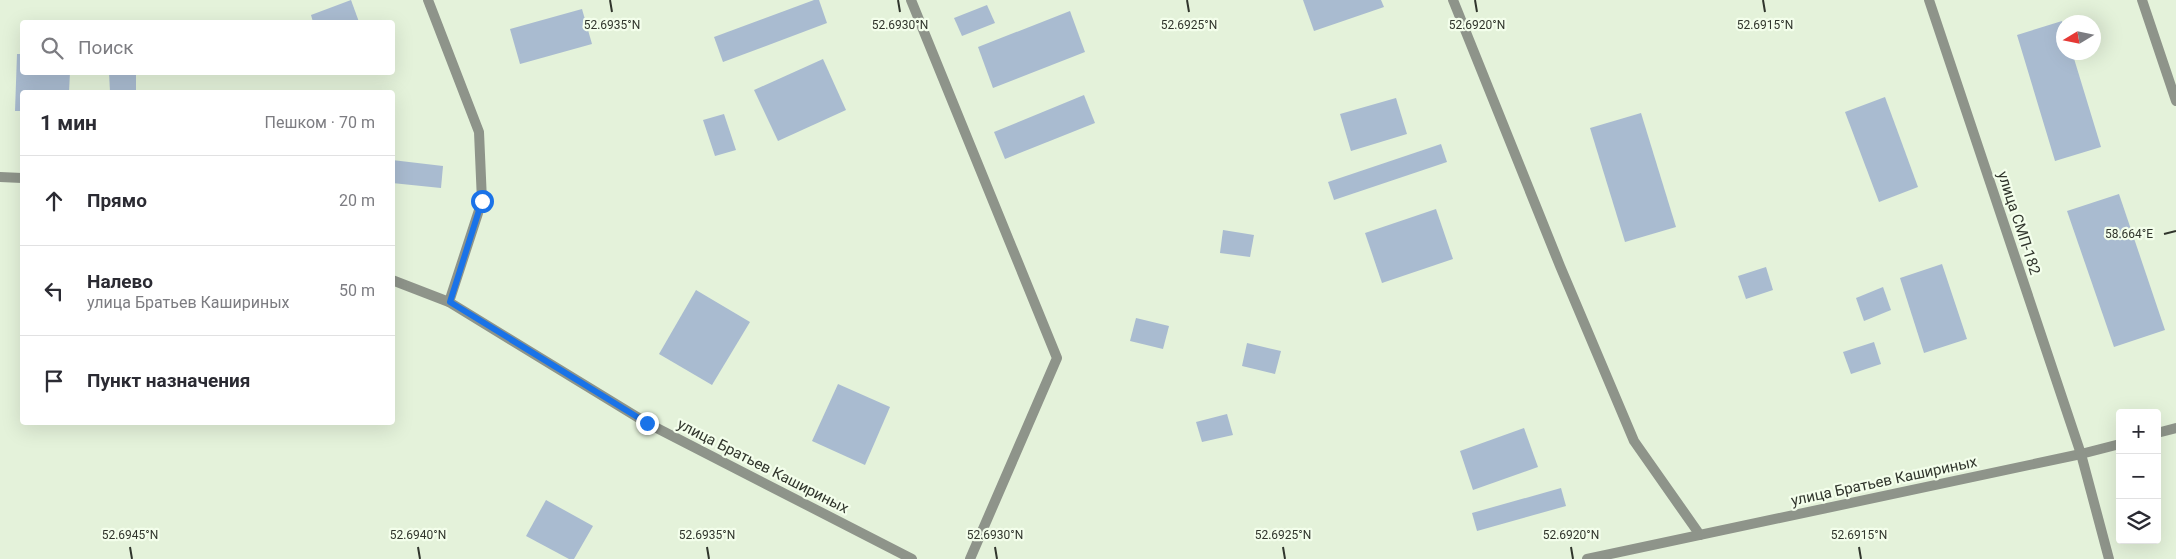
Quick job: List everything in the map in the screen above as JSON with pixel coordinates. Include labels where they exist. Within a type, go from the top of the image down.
[{"type":"street","points":[[428,0],[479,132],[482,201],[450,302]]},
{"type":"street","points":[[911,0],[1057,358],[970,559]]},
{"type":"street","points":[[1452,0],[1560,266],[1634,441],[1700,535]]},
{"type":"street","name":"улица СМП-182","points":[[1929,0],[2080,454]]},
{"type":"street","points":[[2142,0],[2176,101]]},
{"type":"street","points":[[0,177],[20,178]]},
{"type":"street","name":"улица Братьев Кашириных","points":[[395,281],[450,302],[647,423],[912,559]]},
{"type":"street","points":[[2161,432],[2176,428]]},
{"type":"street","name":"улица Братьев Кашириных","points":[[1587,559],[2116,445]]},
{"type":"street","points":[[2080,454],[2109,559]]},
{"type":"building","points":[[351,0],[358,20],[312,20],[311,15]]},
{"type":"building","points":[[814,0],[819,0],[827,23],[723,62],[714,37]]},
{"type":"building","points":[[1303,0],[1381,0],[1384,7],[1314,31]]},
{"type":"building","points":[[987,5],[995,23],[962,36],[954,18]]},
{"type":"building","points":[[582,9],[592,44],[520,64],[510,29]]},
{"type":"building","points":[[1070,11],[1085,52],[993,88],[978,47]]},
{"type":"building","points":[[2056,23],[2056,60],[2074,60],[2101,147],[2055,161],[2017,35]]},
{"type":"building","points":[[17,54],[20,54],[20,75],[70,75],[69,90],[20,90],[20,111],[15,111]]},
{"type":"building","points":[[823,59],[846,110],[778,141],[754,90]]},
{"type":"building","points":[[109,75],[136,75],[136,90],[110,90]]},
{"type":"building","points":[[1084,95],[1095,123],[1005,159],[994,132]]},
{"type":"building","points":[[1885,97],[1918,187],[1879,202],[1845,112]]},
{"type":"building","points":[[1396,98],[1407,134],[1351,151],[1340,114]]},
{"type":"building","points":[[1641,113],[1676,227],[1625,242],[1590,128]]},
{"type":"building","points":[[724,114],[736,150],[715,156],[703,120]]},
{"type":"building","points":[[1441,144],[1447,162],[1334,200],[1328,182]]},
{"type":"building","points":[[395,160],[443,166],[441,188],[395,183]]},
{"type":"building","points":[[2119,194],[2165,330],[2114,347],[2067,211]]},
{"type":"building","points":[[1436,209],[1453,259],[1382,283],[1365,233]]},
{"type":"building","points":[[1223,230],[1254,235],[1250,257],[1220,253]]},
{"type":"building","points":[[1942,264],[1967,339],[1924,353],[1900,278]]},
{"type":"building","points":[[1766,267],[1773,290],[1746,299],[1738,276]]},
{"type":"building","points":[[1883,287],[1891,310],[1864,321],[1856,298]]},
{"type":"building","points":[[696,290],[750,322],[712,385],[659,354]]},
{"type":"building","points":[[1136,318],[1169,326],[1163,349],[1130,341]]},
{"type":"building","points":[[1874,342],[1881,364],[1851,374],[1843,352]]},
{"type":"building","points":[[1247,343],[1281,351],[1275,374],[1242,366]]},
{"type":"building","points":[[838,384],[890,407],[865,465],[812,441]]},
{"type":"building","points":[[1227,414],[1233,435],[1202,442],[1196,422]]},
{"type":"building","points":[[1524,428],[1538,467],[1473,490],[1460,451]]},
{"type":"building","points":[[1561,488],[1566,506],[1477,531],[1472,513]]},
{"type":"building","points":[[546,500],[593,526],[574,559],[569,559],[526,536]]},
{"type":"route","points":[[482,201],[450,302],[647,423]]}]
